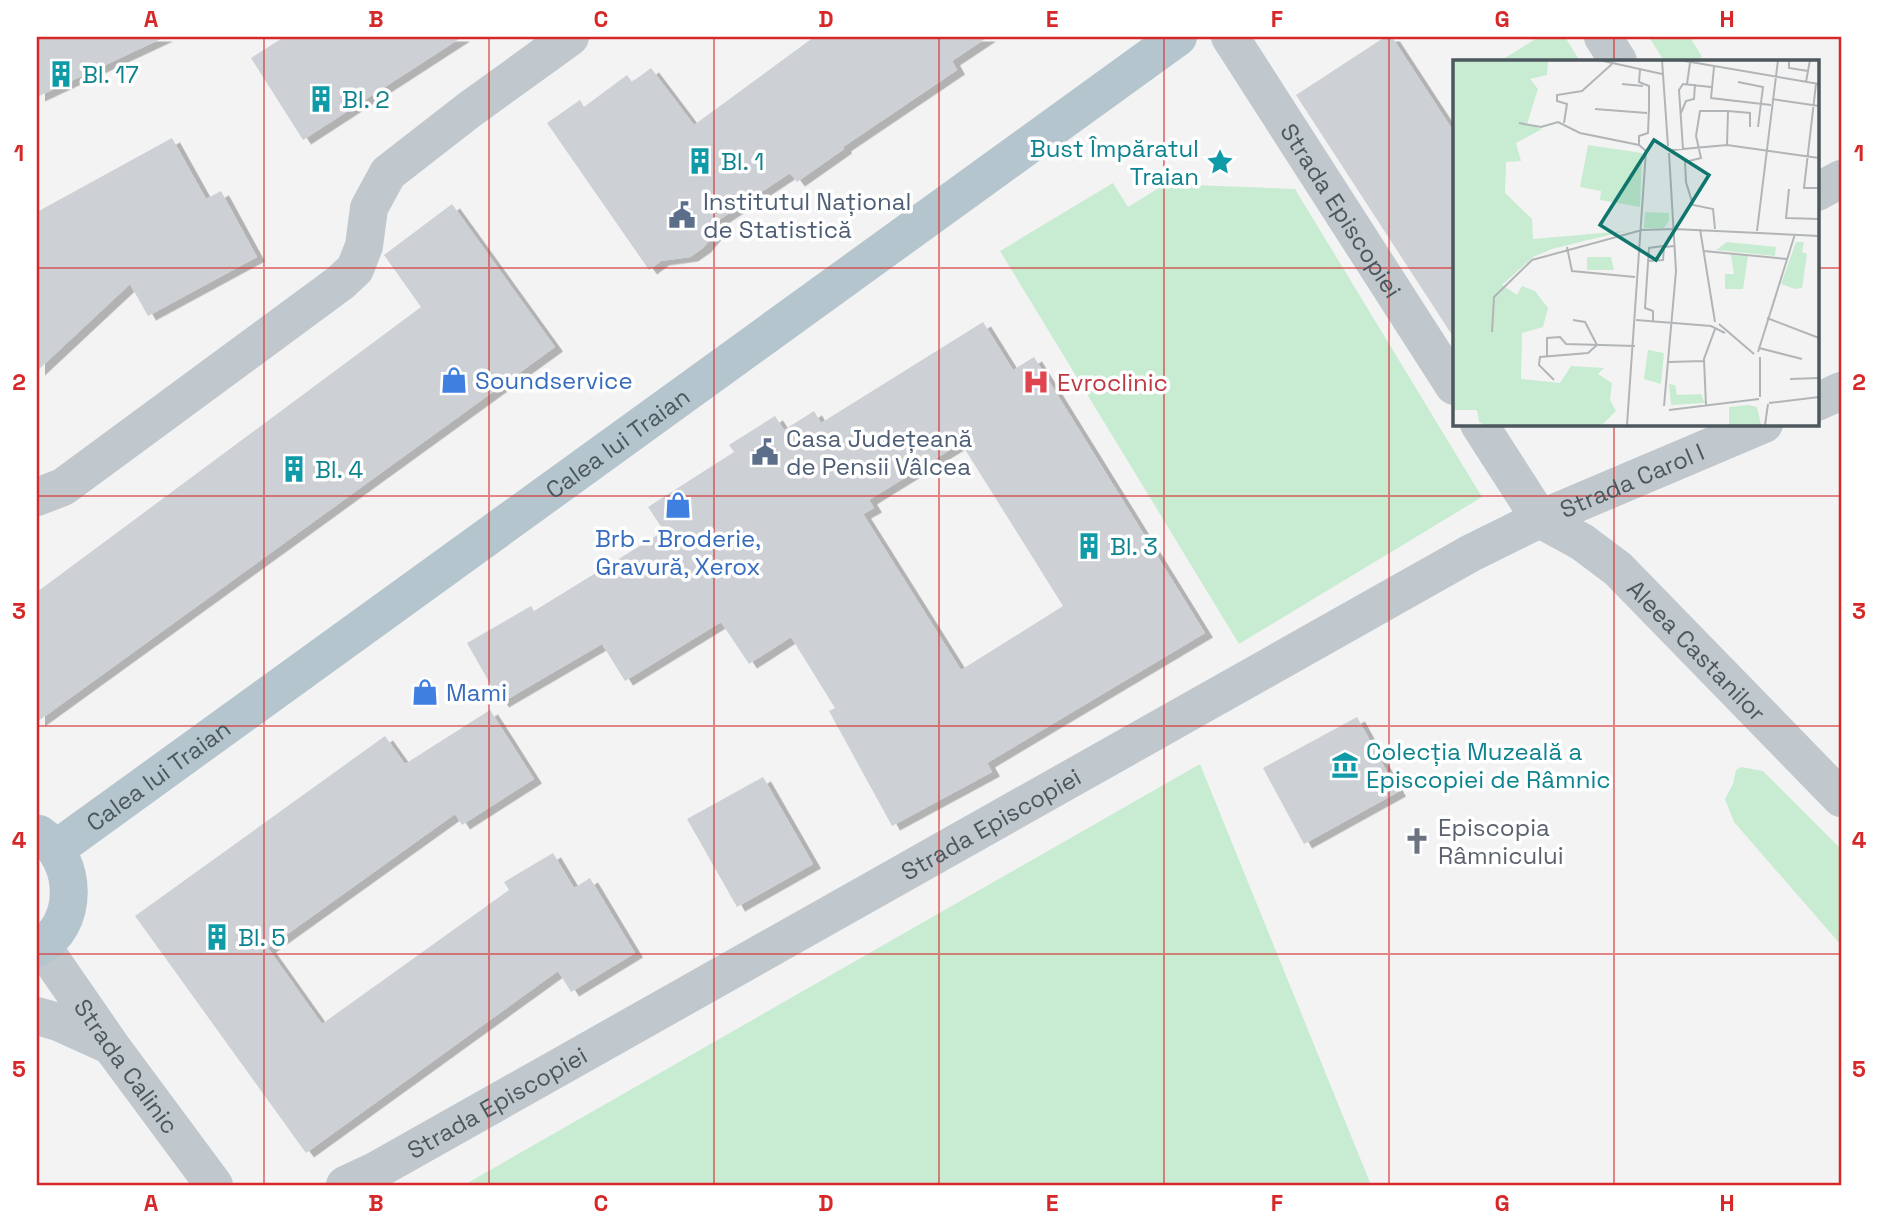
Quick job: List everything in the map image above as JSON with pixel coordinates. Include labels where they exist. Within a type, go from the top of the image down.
[{"type":"main road","name":"Calea lui Traian","points":[[39,947],[57,930],[67,911],[70,890],[66,869],[46,841],[1178,37]]},
{"type":"street","points":[[37,497],[63,487],[340,283],[355,269],[364,246],[369,208],[388,173],[570,37]]},
{"type":"street","name":"Strada Episcopiei","points":[[1230,37],[1453,384]]},
{"type":"street","points":[[1603,37],[1617,60]]},
{"type":"street","points":[[1818,191],[1841,179]]},
{"type":"street","points":[[1818,402],[1841,391]]},
{"type":"street","points":[[1480,425],[1540,519]]},
{"type":"street","name":"Strada Carol I","points":[[1540,519],[1762,425]]},
{"type":"street","name":"Strada Episcopiei","points":[[345,1185],[375,1171],[1471,553],[1540,519]]},
{"type":"street","name":"Aleea Castanilor","points":[[1540,519],[1582,542],[1618,569],[1841,798]]},
{"type":"street","name":"Strada Calinic","points":[[39,947],[214,1185]]},
{"type":"street","points":[[37,1016],[58,1021],[111,1046]]},
{"type":"green space","points":[[1539,37],[1565,37],[1579,60],[1502,60]]},
{"type":"green space","points":[[1649,37],[1690,37],[1702,57],[1696,60],[1663,60]]},
{"type":"green space","points":[[1113,183],[1128,207],[1165,184],[1295,189],[1482,497],[1239,644],[1000,251]]},
{"type":"green space","points":[[1200,764],[1371,1185],[464,1185]]},
{"type":"green space","points":[[1741,767],[1763,771],[1841,849],[1841,945],[1734,822],[1725,799],[1733,784],[1736,770]]},
{"type":"building","name":"Bl. 17","points":[[37,37],[165,37],[37,97]]},
{"type":"building","name":"Bl. 2","points":[[284,37],[462,37],[303,140],[251,58]]},
{"type":"building","name":"Bl. 1","points":[[814,37],[988,37],[952,61],[957,70],[843,147],[844,149],[797,182],[790,173],[713,224],[713,236],[703,248],[690,257],[661,261],[649,270],[547,123],[580,100],[584,107],[627,75],[632,82],[651,68],[694,125]]},
{"type":"building","points":[[1385,37],[1392,37],[1453,130],[1453,336],[1296,95]]},
{"type":"building","points":[[172,138],[206,199],[221,191],[257,257],[148,316],[130,284],[37,371],[37,212]]},
{"type":"building","name":"Bl. 4","points":[[452,204],[555,347],[37,722],[37,592],[421,307],[384,255]]},
{"type":"building","points":[[983,322],[1013,370],[1034,357],[1205,633],[987,763],[992,772],[892,826],[829,711],[835,708],[791,637],[749,664],[721,622],[625,681],[602,644],[501,703],[467,643],[531,606],[534,611],[664,531],[648,507],[734,452],[729,445],[775,416],[784,430],[814,411],[821,423]],"holes":[[[961,443],[1063,606],[961,670],[863,514],[874,508],[869,500]]]},
{"type":"building","name":"Bl. 5","points":[[490,710],[534,779],[462,825],[455,814],[268,948],[322,1024],[509,890],[504,882],[553,853],[574,888],[590,878],[635,953],[571,992],[558,971],[306,1153],[135,916],[385,736],[405,764]]},
{"type":"building","points":[[1357,717],[1398,792],[1304,844],[1263,768]]},
{"type":"building","points":[[763,777],[813,864],[737,907],[687,819]]},
{"type":"place","name":"Bl. 17","points":[[61,74]]},
{"type":"place","name":"Bl. 2","points":[[321,99]]},
{"type":"place","name":"Bl. 1","points":[[700,161]]},
{"type":"place","name":"Bust Împăratul Traian","points":[[1220,162]]},
{"type":"place","name":"Institutul Național de Statistică","points":[[682,215]]},
{"type":"place","name":"Soundservice","points":[[454,380]]},
{"type":"place","name":"Evroclinic","points":[[1036,382]]},
{"type":"place","name":"Casa Județeană de Pensii Vâlcea","points":[[765,452]]},
{"type":"place","name":"Bl. 4","points":[[294,469]]},
{"type":"place","name":"Brb - Broderie, Gravură, Xerox","points":[[678,505]]},
{"type":"place","name":"Bl. 3","points":[[1089,546]]},
{"type":"place","name":"Mami","points":[[425,692]]},
{"type":"place","name":"Colecția Muzeală a Episcopiei de Râmnic","points":[[1345,765]]},
{"type":"place","name":"Episcopia Râmnicului","points":[[1417,841]]},
{"type":"place","name":"Bl. 5","points":[[217,937]]}]
